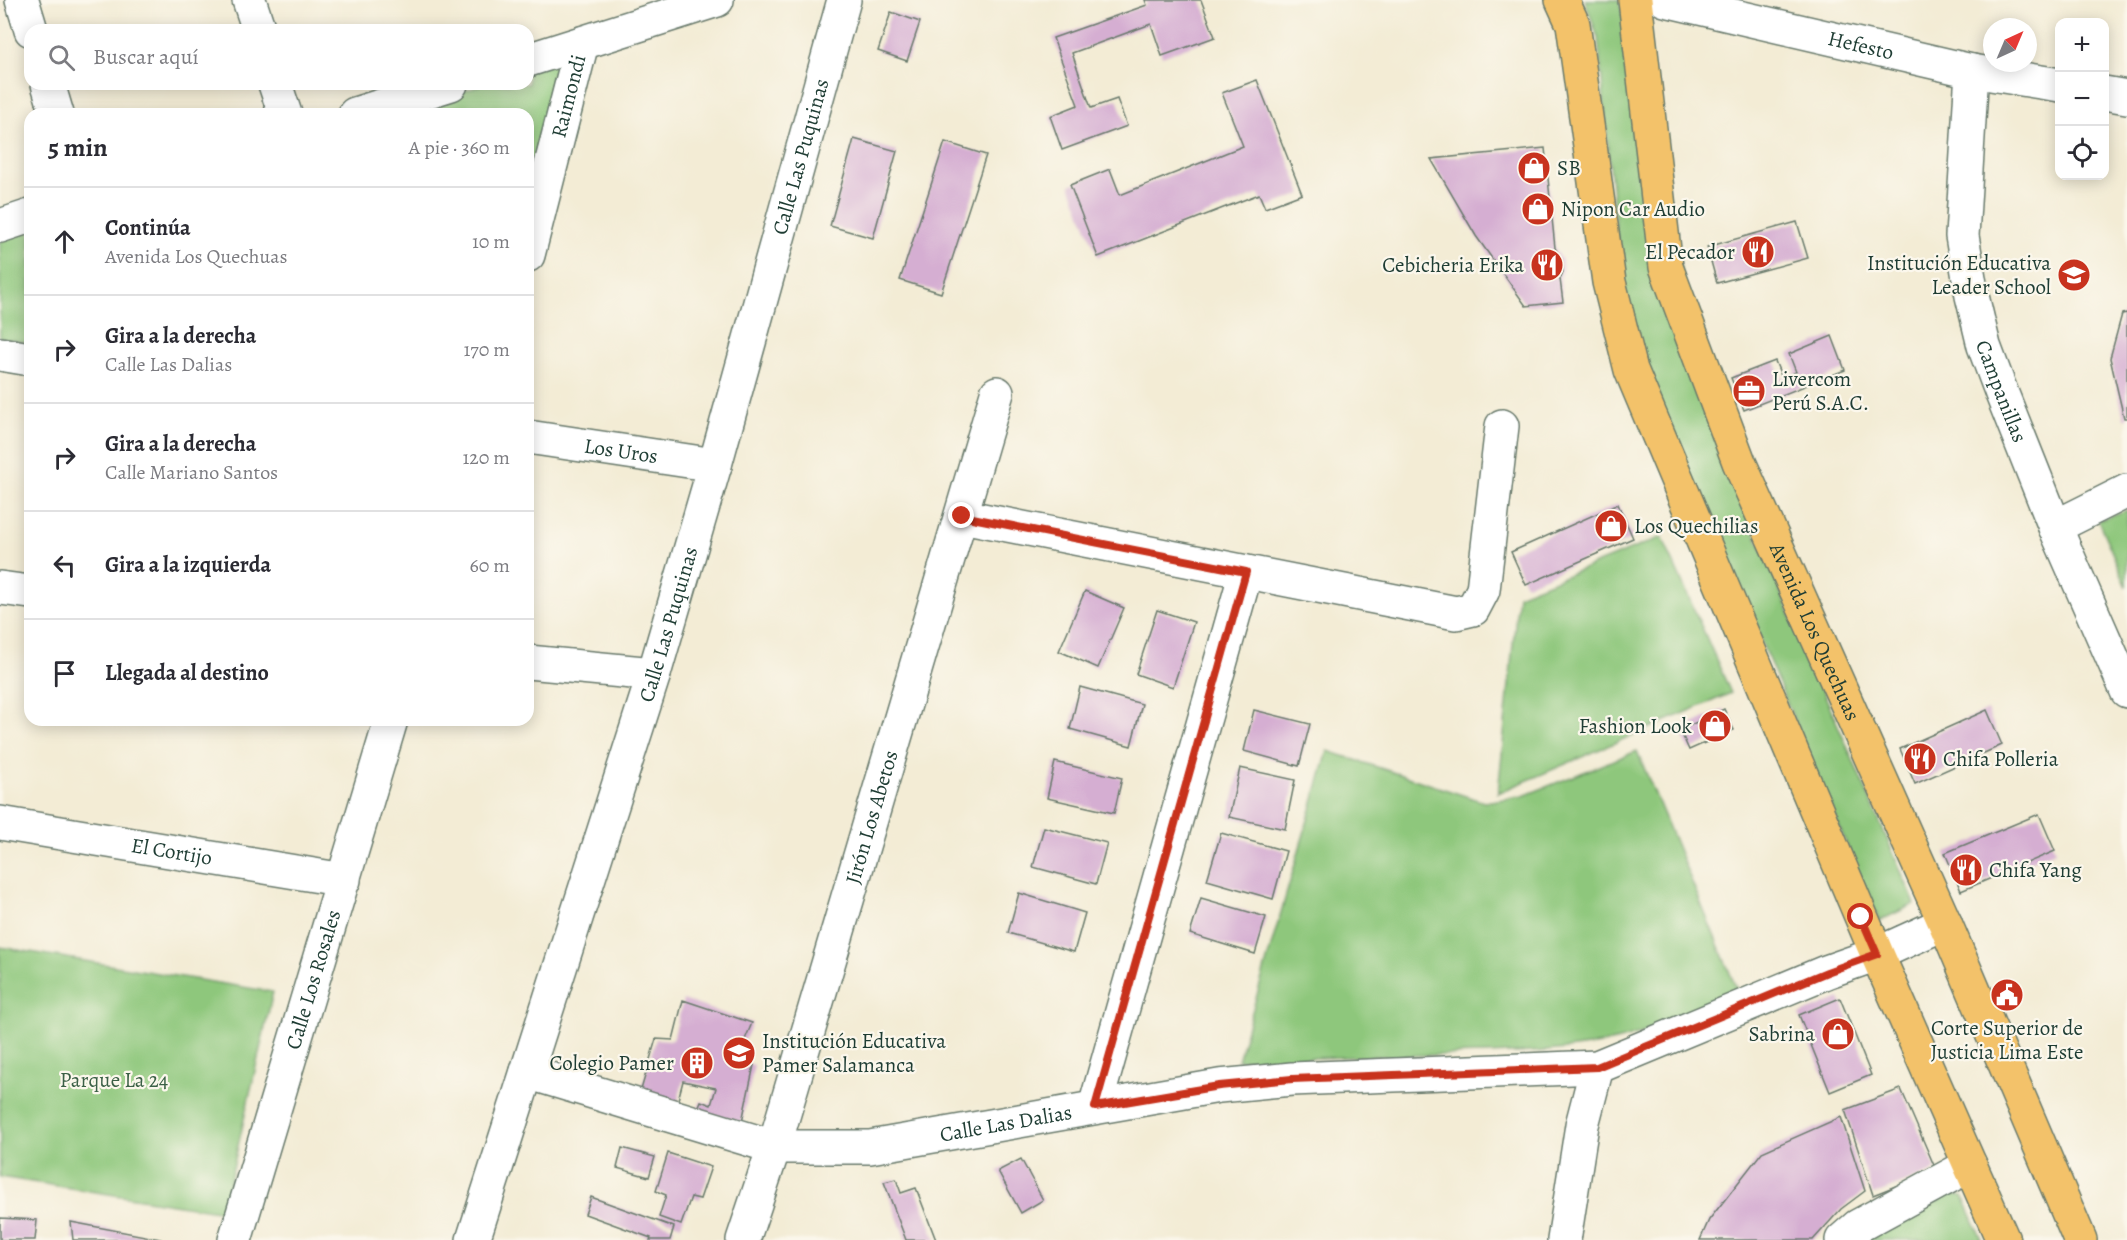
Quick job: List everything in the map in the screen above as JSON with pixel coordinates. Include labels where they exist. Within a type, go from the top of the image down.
[{"type":"main road","points":[[1562,0],[1573,24],[1609,282],[1631,370],[1877,954],[2003,1240]]},
{"type":"main road","name":"Avenida Los Quechuas","points":[[1635,0],[1666,267],[1739,462],[1945,923],[2079,1240]]},
{"type":"street","points":[[22,0],[29,24]]},
{"type":"street","points":[[249,0],[257,24]]},
{"type":"street","points":[[534,58],[717,0]]},
{"type":"street","name":"Calle Las Puquinas","points":[[473,1240],[654,674],[715,465],[844,0]]},
{"type":"street","name":"Hefesto","points":[[1665,0],[1972,71],[2055,84]]},
{"type":"street","name":"Raimondi","points":[[534,231],[582,43]]},
{"type":"street","name":"Campanillas","points":[[1972,71],[1962,236],[1972,296],[1984,346],[2055,526],[2127,691]]},
{"type":"street","points":[[50,90],[55,108]]},
{"type":"street","points":[[277,90],[283,108]]},
{"type":"street","points":[[374,108],[432,90]]},
{"type":"street","points":[[2109,94],[2127,97]]},
{"type":"street","points":[[0,226],[24,218]]},
{"type":"street","points":[[0,354],[24,358]]},
{"type":"street","name":"Jirón Los Abetos","points":[[743,1240],[774,1147],[997,393]]},
{"type":"street","points":[[962,516],[1456,613],[1473,609],[1483,590],[1502,426]]},
{"type":"street","name":"Los Uros","points":[[534,438],[715,465]]},
{"type":"street","points":[[2055,526],[2127,491]]},
{"type":"street","points":[[1095,1107],[1246,572]]},
{"type":"street","points":[[0,588],[24,591]]},
{"type":"street","points":[[534,663],[654,674]]},
{"type":"street","name":"Calle Los Rosales","points":[[235,1240],[389,726]]},
{"type":"street","name":"El Cortijo","points":[[0,823],[344,880]]},
{"type":"street","name":"Calle Las Dalias","points":[[527,1072],[774,1147],[870,1147],[1219,1086],[1292,1079],[1597,1067],[1827,972],[1877,954],[1945,923]]},
{"type":"street","points":[[1564,1240],[1582,1125],[1597,1067]]},
{"type":"street","points":[[1842,1240],[1858,1226],[1970,1165]]},
{"type":"green space","points":[[1585,0],[1619,0],[1726,466],[1915,904],[1879,921],[1644,364],[1620,272],[1598,38]]},
{"type":"green space","points":[[566,58],[534,182],[534,108],[411,108],[466,90],[534,90],[534,68]]},
{"type":"green space","points":[[24,233],[24,342],[0,338],[0,241]]},
{"type":"green space","points":[[2127,510],[2127,587],[2098,520]]},
{"type":"green space","points":[[1662,537],[1731,693],[1498,793],[1518,595]]},
{"type":"green space","points":[[1328,751],[1484,802],[1523,796],[1637,751],[1737,990],[1657,1028],[1623,1039],[1585,1047],[1499,1054],[1238,1060]]},
{"type":"green space","name":"Parque La 24","points":[[0,947],[273,992],[223,1212],[0,1177]]},
{"type":"green space","points":[[1951,1194],[1963,1196],[1982,1240],[1863,1240]]},
{"type":"building","points":[[1145,0],[1201,0],[1215,37],[1162,56],[1151,24],[1072,53],[1091,108],[1117,99],[1127,126],[1062,150],[1050,116],[1078,105],[1053,38],[1147,5]]},
{"type":"building","points":[[891,12],[920,22],[907,61],[878,51]]},
{"type":"building","points":[[1257,80],[1302,194],[1265,208],[1259,194],[1098,257],[1070,185],[1110,169],[1120,195],[1243,146],[1222,93]]},
{"type":"building","points":[[854,139],[897,151],[873,238],[830,226]]},
{"type":"building","points":[[945,142],[986,155],[941,293],[900,280]]},
{"type":"building","points":[[1545,148],[1555,248],[1562,260],[1563,272],[1560,279],[1563,302],[1526,306],[1476,236],[1431,159]]},
{"type":"building","name":"El Pecador","points":[[1797,222],[1808,258],[1717,283],[1707,247]]},
{"type":"building","points":[[2127,313],[2127,418],[2124,418],[2110,358],[2122,314]]},
{"type":"building","points":[[1832,336],[1845,370],[1744,410],[1731,378],[1775,361],[1782,378],[1796,372],[1789,354]]},
{"type":"building","points":[[1618,504],[1633,538],[1526,585],[1511,552]]},
{"type":"building","points":[[1085,591],[1124,608],[1098,668],[1059,651]]},
{"type":"building","points":[[1157,610],[1194,622],[1173,687],[1136,674]]},
{"type":"building","points":[[1080,687],[1142,704],[1131,746],[1070,729]]},
{"type":"building","points":[[1724,709],[1734,730],[1689,750],[1680,730]]},
{"type":"building","points":[[1254,710],[1310,724],[1299,766],[1244,751]]},
{"type":"building","points":[[1987,710],[2002,745],[1915,784],[1900,749]]},
{"type":"building","points":[[1055,762],[1122,778],[1114,813],[1047,798]]},
{"type":"building","points":[[1240,768],[1295,780],[1285,829],[1229,817]]},
{"type":"building","points":[[2039,814],[2055,851],[1961,891],[1945,853]]},
{"type":"building","points":[[1044,827],[1107,843],[1096,884],[1033,867]]},
{"type":"building","points":[[1221,833],[1286,851],[1273,899],[1207,880]]},
{"type":"building","points":[[1019,893],[1085,913],[1074,952],[1008,933]]},
{"type":"building","points":[[1201,898],[1266,917],[1255,954],[1190,934]]},
{"type":"building","points":[[1840,998],[1871,1075],[1830,1092],[1799,1015]]},
{"type":"building","name":"Colegio Pamer","points":[[683,1000],[752,1023],[736,1061],[754,1065],[740,1131],[694,1118],[701,1101],[711,1105],[716,1088],[683,1081],[675,1111],[638,1100],[656,1039],[673,1040]]},
{"type":"building","points":[[1901,1089],[1936,1170],[1873,1195],[1845,1110]]},
{"type":"building","points":[[1841,1117],[1865,1191],[1841,1209],[1813,1240],[1700,1240],[1709,1220],[1762,1152]]},
{"type":"building","points":[[622,1148],[655,1157],[649,1177],[617,1168]]},
{"type":"building","points":[[668,1153],[711,1167],[700,1199],[691,1197],[681,1225],[659,1217],[666,1195],[656,1191]]},
{"type":"building","points":[[1021,1159],[1043,1200],[1021,1213],[998,1171]]},
{"type":"building","points":[[896,1179],[901,1193],[916,1188],[936,1240],[906,1240],[884,1182]]},
{"type":"building","points":[[591,1197],[674,1227],[670,1240],[650,1240],[651,1238],[585,1214]]},
{"type":"building","points":[[0,1218],[37,1220],[35,1240],[0,1240]]},
{"type":"building","points":[[71,1222],[161,1239],[161,1240],[73,1240]]},
{"type":"place","name":"SB","points":[[1534,168]]},
{"type":"place","name":"Nipon Car Audio","points":[[1538,209]]},
{"type":"place","name":"El Pecador","points":[[1758,252]]},
{"type":"place","name":"Cebicheria Erika","points":[[1547,265]]},
{"type":"place","name":"Institución Educativa Leader School","points":[[2074,275]]},
{"type":"place","name":"Livercom Perú S.A.C.","points":[[1749,391]]},
{"type":"place","name":"Los Quechilias","points":[[1611,526]]},
{"type":"place","name":"Fashion Look","points":[[1715,726]]},
{"type":"place","name":"Chifa Polleria","points":[[1920,759]]},
{"type":"place","name":"Chifa Yang","points":[[1966,870]]},
{"type":"place","name":"Corte Superior de Justicia Lima Este","points":[[2007,995]]},
{"type":"place","name":"Sabrina","points":[[1838,1034]]},
{"type":"place","name":"Institución Educativa Pamer Salamanca","points":[[739,1053]]},
{"type":"place","name":"Colegio Pamer","points":[[697,1063]]},
{"type":"route","points":[[962,516],[1246,572],[1095,1107],[1219,1086],[1292,1079],[1597,1067],[1827,972],[1877,954],[1861,917]]}]
